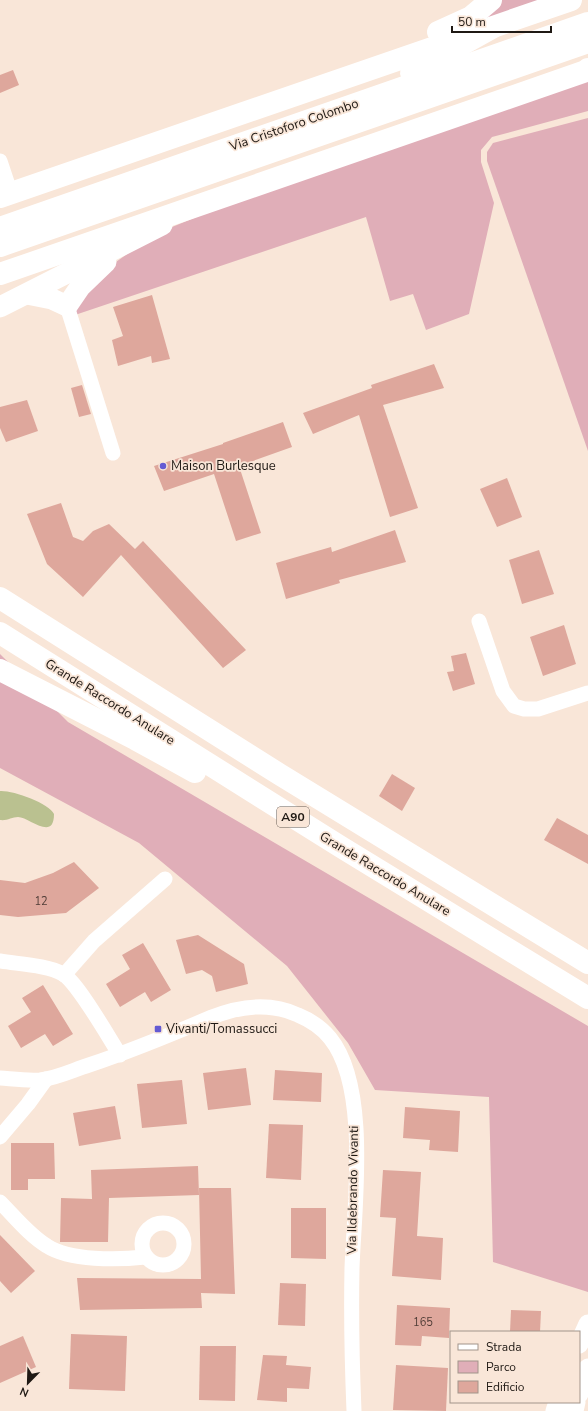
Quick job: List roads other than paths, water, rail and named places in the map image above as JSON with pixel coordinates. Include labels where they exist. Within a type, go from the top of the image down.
[{"type":"main road","points":[[161,142],[181,126],[208,113],[327,69],[448,28],[471,17],[491,0]]},
{"type":"main road","points":[[5,195],[161,142],[447,41],[492,28],[571,0]]},
{"type":"main road","name":"Via Cristoforo Colombo","points":[[0,228],[588,23]]},
{"type":"main road","points":[[305,122],[329,105],[416,70],[492,28]]},
{"type":"main road","name":"Via Cristoforo Colombo","points":[[0,246],[588,42]]},
{"type":"main road","points":[[0,274],[587,70]]},
{"type":"main road","points":[[0,307],[203,204]]},
{"type":"main road","points":[[27,294],[52,299],[67,306],[89,276],[128,243]]},
{"type":"main road","points":[[0,582],[70,642]]},
{"type":"main road","name":"A90","points":[[0,598],[279,774],[588,963]]},
{"type":"main road","name":"Grande Raccordo Anulare","points":[[0,633],[341,847],[588,998]]},
{"type":"main road","points":[[0,670],[136,739],[251,803],[341,847]]},
{"type":"street","points":[[0,162],[5,195]]},
{"type":"street","points":[[67,306],[113,453]]},
{"type":"street","points":[[479,621],[503,692],[514,706],[524,709],[538,709],[588,693]]},
{"type":"street","points":[[64,975],[94,941],[165,878]]},
{"type":"street","points":[[0,961],[49,969],[64,975],[75,986],[120,1055]]},
{"type":"street","name":"Via Ildebrando Vivanti","points":[[0,1078],[23,1080],[46,1079],[120,1055],[220,1014],[243,1008],[258,1007],[283,1009],[302,1016],[320,1028],[334,1044],[344,1064],[350,1083],[355,1131],[356,1196],[351,1296],[354,1411]]},
{"type":"street","points":[[0,1137],[28,1104],[46,1079]]},
{"type":"street","points":[[0,1202],[40,1241],[60,1252],[75,1256],[113,1258],[145,1257]]},
{"type":"street","points":[[580,1342],[588,1324]]},
{"type":"street","points":[[580,1391],[588,1368]]},
{"type":"place","name":"Maison Burlesque","points":[[163,466]]},
{"type":"place","name":"Vivanti/Tomassucci","points":[[158,1029]]}]
